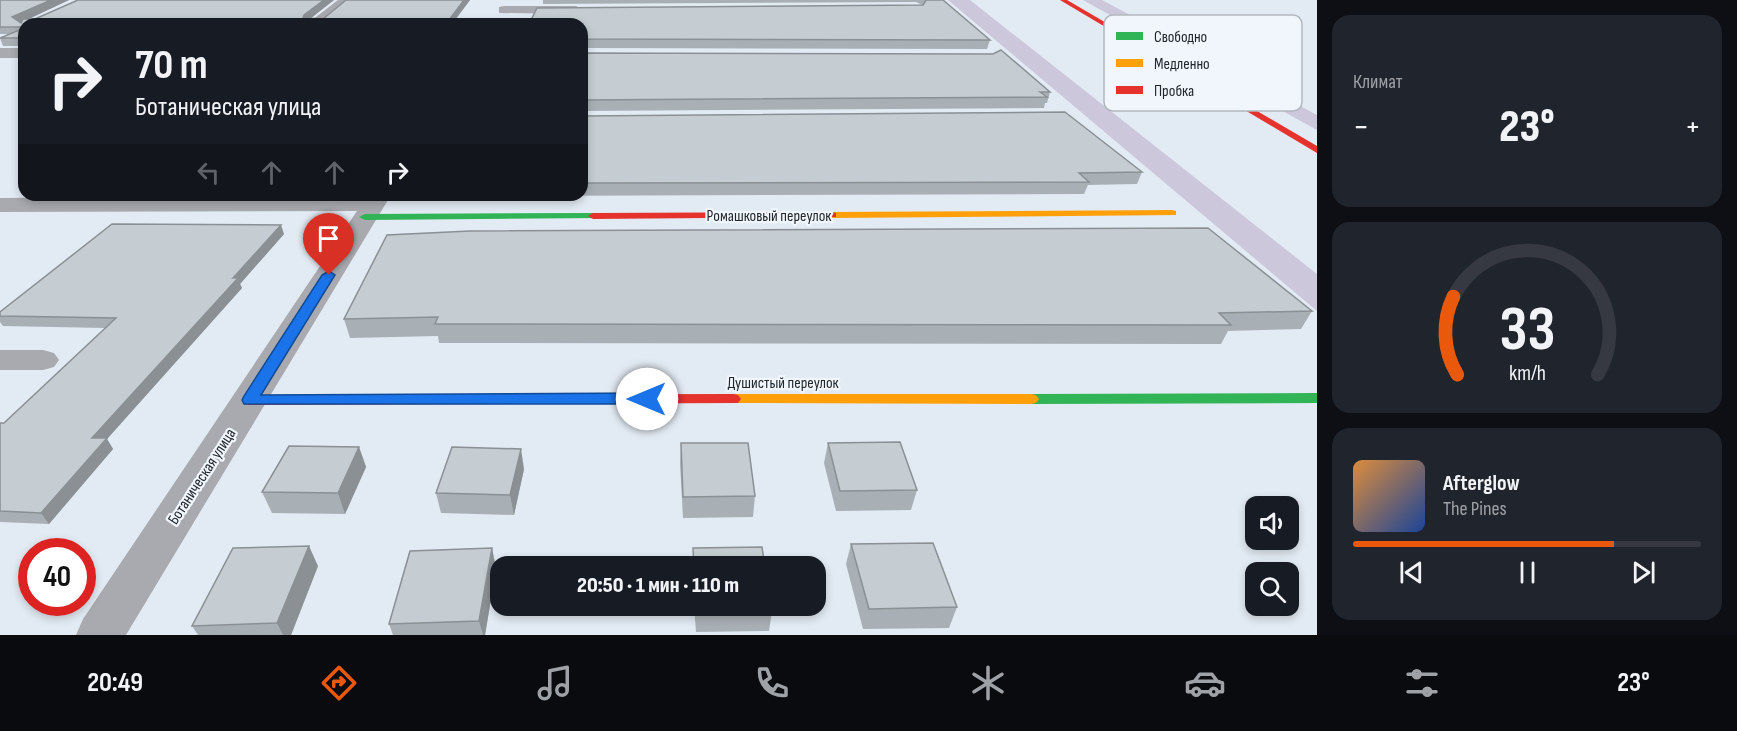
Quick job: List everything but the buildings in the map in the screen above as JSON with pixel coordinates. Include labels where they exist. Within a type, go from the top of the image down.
[{"type":"street","points":[[322,18],[346,0]]},
{"type":"street","points":[[1063,0],[1104,24]]},
{"type":"street","points":[[498,18],[507,5],[586,10]]},
{"type":"street","points":[[0,53],[18,53]]},
{"type":"street","points":[[1251,111],[1317,150]]},
{"type":"street","name":"Ромашковый переулок","points":[[0,205],[372,205],[1172,213]]},
{"type":"street","name":"Ботаническая улица","points":[[100,635],[372,205]]},
{"type":"street","points":[[0,360],[43,360]]},
{"type":"street","name":"Душистый переулок","points":[[250,400],[1317,398]]},
{"type":"shaded area","points":[[948,0],[970,0],[1104,106],[1104,111],[1111,111],[1317,274],[1317,311]]},
{"type":"shaded area","points":[[1083,0],[1102,0],[1130,15],[1110,15]]},
{"type":"shaded area","points":[[1302,107],[1317,115],[1317,130],[1283,111],[1302,111]]},
{"type":"traffic: fast","points":[[365,217],[593,216]]},
{"type":"traffic: fast","points":[[1031,399],[1317,398]]},
{"type":"traffic: slow","points":[[832,215],[1172,213]]},
{"type":"traffic: slow","points":[[733,399],[1031,399]]},
{"type":"traffic: jam","points":[[1063,0],[1104,24]]},
{"type":"traffic: jam","points":[[1251,111],[1317,150]]},
{"type":"traffic: jam","points":[[593,216],[832,215]]},
{"type":"traffic: jam","points":[[250,400],[733,399]]},
{"type":"route","points":[[329,275],[250,400],[647,399]]}]
